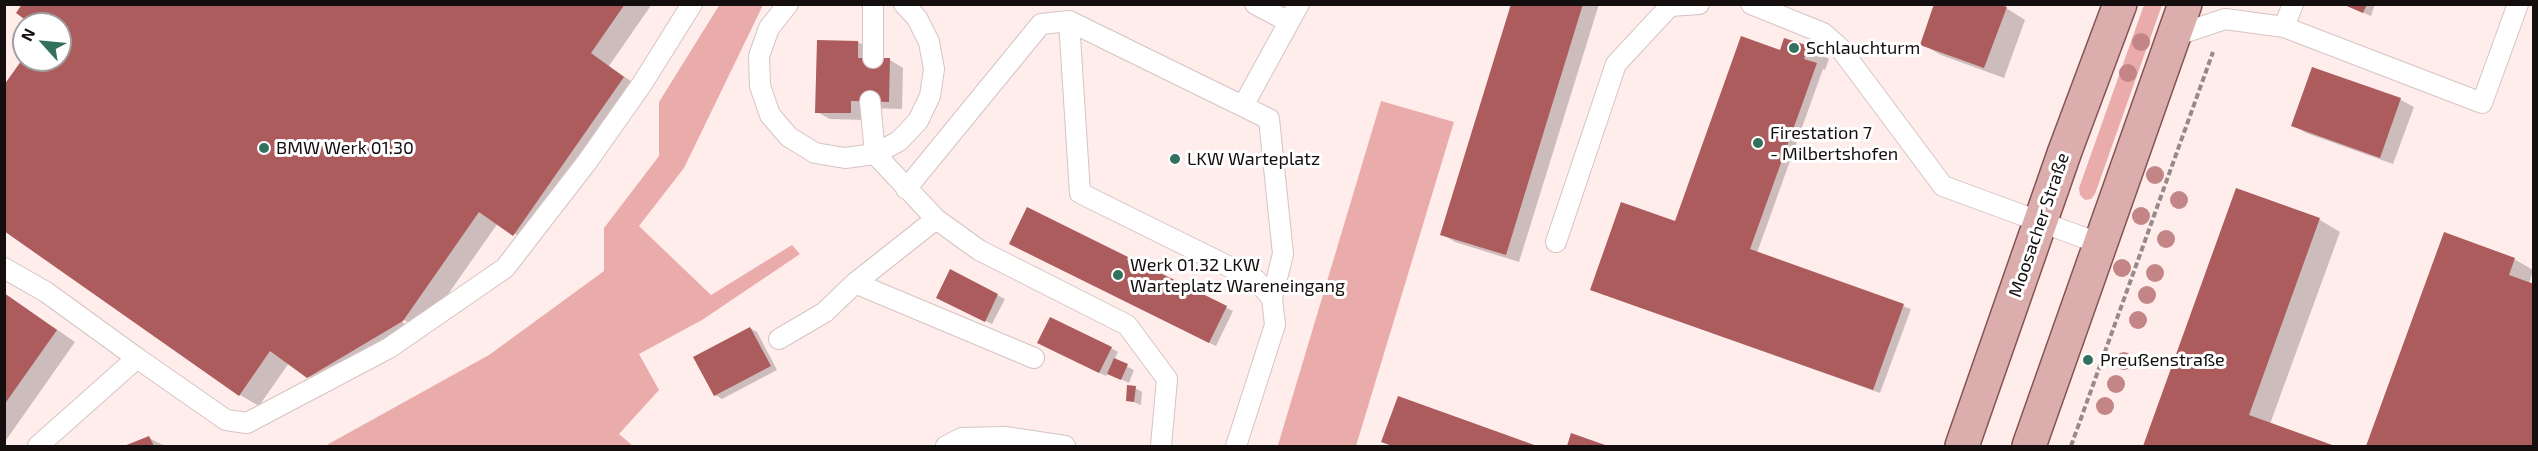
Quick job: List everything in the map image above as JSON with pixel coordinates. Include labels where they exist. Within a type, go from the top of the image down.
[{"type":"main road","name":"Moosacher Straße","points":[[1962,447],[2120,4]]},
{"type":"main road","points":[[2029,447],[2185,4]]},
{"type":"lane","points":[[4,268],[46,292],[225,420],[247,423],[389,348],[505,268],[587,162],[642,84],[692,4]]},
{"type":"lane","points":[[788,4],[769,28],[759,56],[760,86],[770,115],[789,137],[815,153],[845,158],[874,153],[899,141],[918,121],[930,96],[934,69],[929,42],[917,18],[904,4]]},
{"type":"lane","points":[[873,4],[873,58]]},
{"type":"lane","points":[[1243,106],[1294,13],[1255,4]]},
{"type":"lane","points":[[1556,242],[1616,64],[1670,6],[1699,4]]},
{"type":"lane","points":[[1751,4],[1822,33],[1840,48],[1943,186],[2101,244]]},
{"type":"lane","points":[[2284,27],[2293,4]]},
{"type":"lane","points":[[2174,36],[2225,20],[2284,27],[2482,103],[2518,4]]},
{"type":"lane","points":[[906,189],[1041,24],[1069,21],[1269,119],[1283,254],[1272,298],[1275,325],[1236,447]]},
{"type":"lane","points":[[1069,21],[1080,193],[1256,280],[1272,298]]},
{"type":"lane","points":[[870,101],[874,153],[936,219],[979,250],[1127,325],[1167,379],[1161,447]]},
{"type":"lane","points":[[779,339],[825,312],[855,283],[936,219]]},
{"type":"lane","points":[[855,283],[1034,358]]},
{"type":"lane","points":[[38,447],[137,358]]},
{"type":"lane","points":[[946,447],[962,438],[1005,437],[1065,447]]},
{"type":"path","points":[[2071,447],[2225,20]]},
{"type":"shaded area","points":[[720,4],[763,5],[684,168],[639,226],[711,295],[792,245],[800,254],[702,320],[639,354],[659,390],[619,434],[633,446],[325,446],[489,355],[604,271],[604,228],[659,156],[659,102]]},
{"type":"shaded area","points":[[2144,5],[2162,5],[2095,194],[2091,199],[2085,200],[2080,195],[2079,188]]},
{"type":"shaded area","points":[[1381,101],[1454,122],[1356,446],[1281,446],[1278,445]]},
{"type":"building","name":"BMW Werk 01.30","points":[[22,4],[625,4],[591,53],[624,77],[513,236],[479,212],[403,321],[307,378],[270,351],[239,396],[4,231],[4,85],[13,72],[72,72],[72,12],[17,12]]},
{"type":"building","points":[[1511,4],[1583,4],[1506,255],[1440,235]]},
{"type":"building","points":[[1934,4],[1999,4],[2007,7],[1984,68],[1920,45]]},
{"type":"building","points":[[2342,4],[2367,4],[2363,13]]},
{"type":"building","points":[[1741,36],[1780,50],[1784,38],[1809,46],[1804,59],[1817,63],[1750,249],[1904,304],[1873,390],[1590,290],[1621,202],[1675,221]]},
{"type":"building","points":[[817,40],[858,41],[858,58],[890,58],[889,102],[851,101],[851,113],[815,113]]},
{"type":"building","points":[[2312,67],[2401,98],[2380,158],[2291,126]]},
{"type":"building","points":[[2236,188],[2320,218],[2249,415],[2335,446],[2143,446]]},
{"type":"building","name":"Werk 01.32 LKW Warteplatz Wareneingang","points":[[1027,207],[1227,306],[1209,343],[1009,244]]},
{"type":"building","points":[[2444,232],[2515,258],[2509,275],[2534,284],[2534,446],[2366,446]]},
{"type":"building","points":[[950,269],[998,294],[985,322],[936,298]]},
{"type":"building","points":[[4,293],[57,330],[4,405]]},
{"type":"building","points":[[1050,317],[1112,347],[1099,373],[1037,343]]},
{"type":"building","points":[[750,327],[771,366],[714,396],[693,357]]},
{"type":"building","points":[[1114,358],[1128,364],[1121,380],[1107,374]]},
{"type":"building","points":[[1127,385],[1136,386],[1134,402],[1126,401]]},
{"type":"building","points":[[1398,396],[1537,446],[1393,446],[1381,442]]},
{"type":"building","points":[[1571,433],[1608,446],[1567,446]]},
{"type":"building","points":[[149,436],[154,446],[124,446]]},
{"type":"place","name":"Schlauchturm","points":[[1794,48]]},
{"type":"place","name":"Firestation 7 - Milbertshofen","points":[[1758,143]]},
{"type":"place","name":"BMW Werk 01.30","points":[[264,148]]},
{"type":"place","name":"LKW Warteplatz","points":[[1175,159]]},
{"type":"place","name":"Werk 01.32 LKW Warteplatz Wareneingang","points":[[1118,275]]},
{"type":"place","name":"Preußenstraße","points":[[2088,360]]}]
